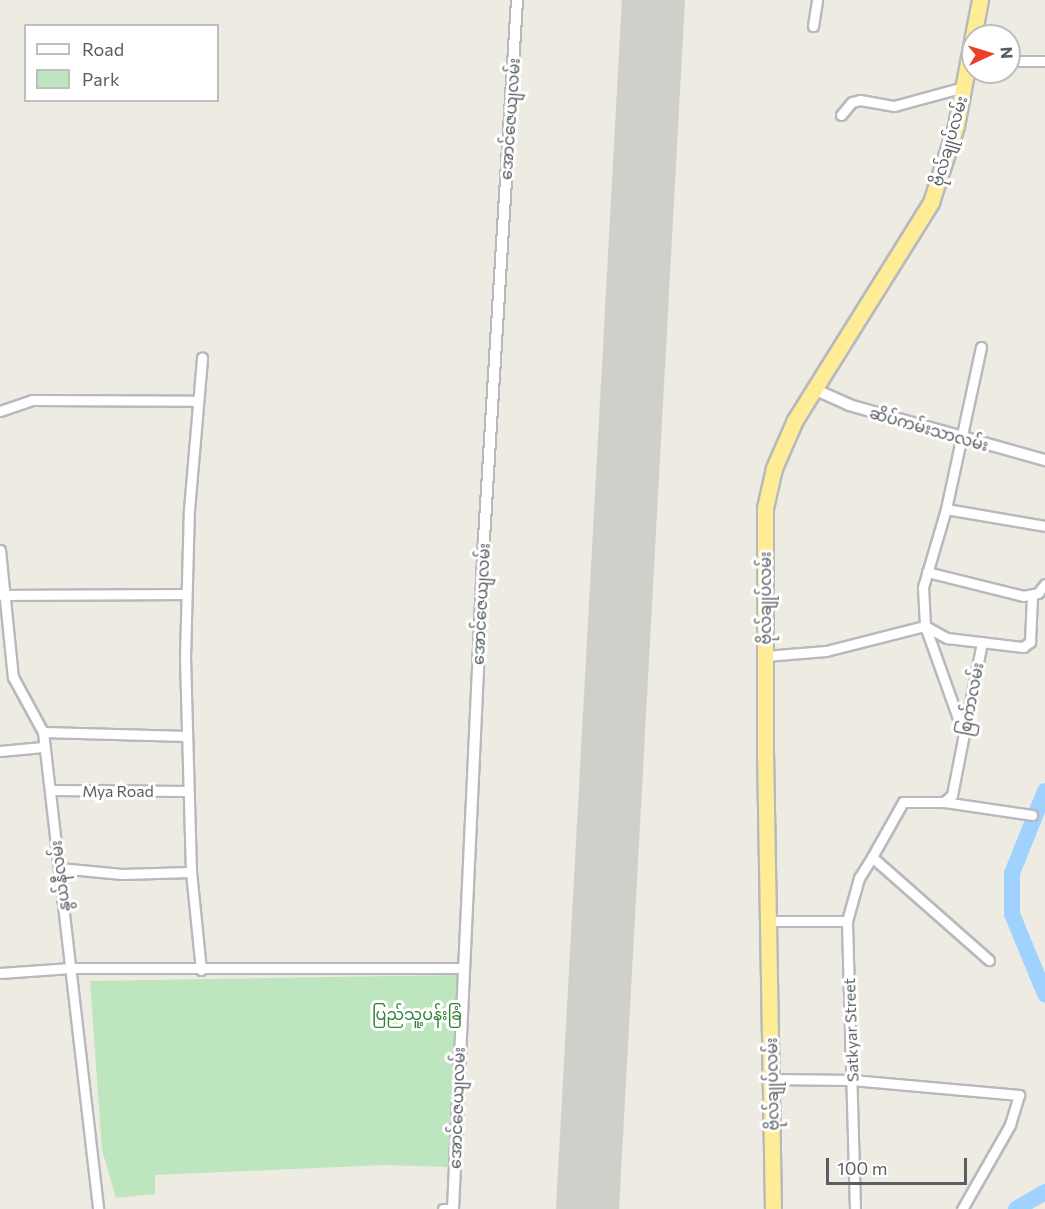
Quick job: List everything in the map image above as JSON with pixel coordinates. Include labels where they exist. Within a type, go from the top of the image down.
[{"type":"highway","name":"ဗိုလ်ချုပ်လမ်း","points":[[975,24],[980,0]]},
{"type":"highway","name":"ဗိုလ်ချုပ်လမ်း","points":[[773,1209],[764,553],[770,484],[795,420],[816,390],[931,202],[951,145],[965,84]]},
{"type":"street","name":"အောင်ဇေယျလမ်း","points":[[453,1209],[463,968],[518,0]]},
{"type":"street","points":[[813,26],[817,0]]},
{"type":"street","points":[[1021,61],[1045,61]]},
{"type":"street","points":[[841,115],[852,102],[860,100],[894,106],[964,87]]},
{"type":"street","points":[[964,732],[925,626],[923,587],[946,509],[981,346]]},
{"type":"street","points":[[201,970],[191,872],[187,792],[185,594],[202,358]]},
{"type":"street","name":"ဆိပ်ကမ်းသာလမ်း","points":[[816,390],[849,405],[961,439],[1045,460]]},
{"type":"street","points":[[0,411],[32,400],[198,401]]},
{"type":"street","points":[[946,509],[1045,526]]},
{"type":"street","name":"နွယ်နီလမ်း","points":[[0,550],[13,677],[43,732],[98,1209]]},
{"type":"street","points":[[927,572],[1032,596]]},
{"type":"street","points":[[1032,596],[1045,584]]},
{"type":"street","points":[[3,595],[185,594]]},
{"type":"street","points":[[982,642],[1028,646],[1034,610],[1032,596]]},
{"type":"street","points":[[765,656],[825,651],[925,626]]},
{"type":"street","name":"စြက်ာလမ်း","points":[[925,626],[946,638],[982,642],[956,781],[952,795],[944,802]]},
{"type":"street","points":[[43,732],[187,736]]},
{"type":"street","points":[[0,751],[43,747]]},
{"type":"street","name":"Mya Road","points":[[50,790],[187,792]]},
{"type":"street","points":[[989,960],[872,857],[903,802],[944,802],[1032,815]]},
{"type":"street","name":"Satkyar Street","points":[[855,1209],[847,921],[859,878],[872,857]]},
{"type":"street","points":[[58,868],[122,873],[191,872]]},
{"type":"street","points":[[770,921],[847,921]]},
{"type":"street","points":[[0,973],[71,968],[201,970],[463,968]]},
{"type":"street","points":[[772,1079],[852,1080],[1019,1095],[1010,1125],[962,1209]]},
{"type":"street","points":[[443,1209],[453,1209]]},
{"type":"green space","name":"ပြည်သူ့ပန်းခြံ","points":[[457,975],[449,1167],[385,1165],[155,1175],[155,1194],[116,1198],[102,1150],[90,981]]},
{"type":"waterway","points":[[1045,791],[1012,873],[1012,914],[1045,994]]},
{"type":"waterway","points":[[1016,1209],[1045,1192]]},
{"type":"runway","points":[[587,1209],[653,0]]}]
